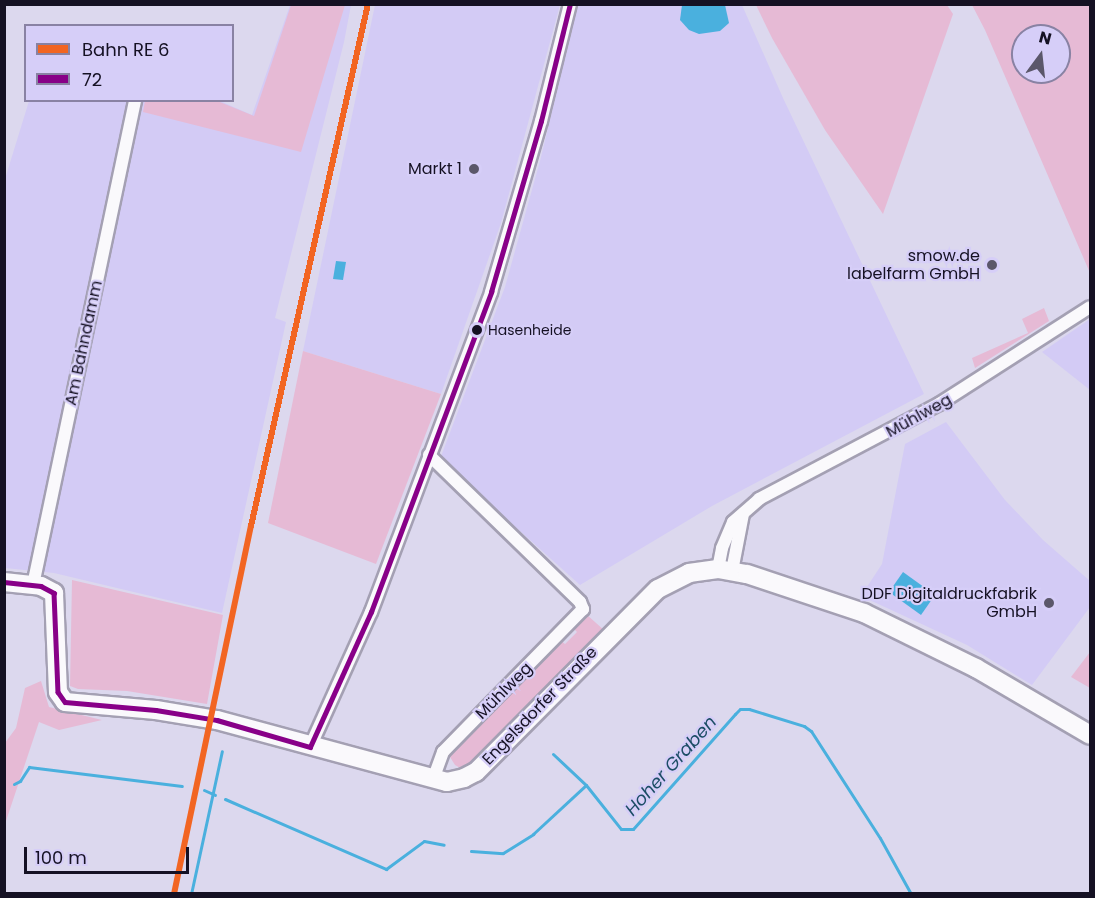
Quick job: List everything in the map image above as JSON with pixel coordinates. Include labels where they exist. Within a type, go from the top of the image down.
[{"type":"main road","name":"Engelsdorfer Straße","points":[[4,582],[48,588],[54,593],[58,692],[65,702],[156,710],[217,720],[310,747],[447,782],[476,772],[652,594],[682,575],[725,570],[864,613],[976,668],[1090,735]]},
{"type":"street","points":[[310,747],[358,645],[496,277],[570,4]]},
{"type":"street","name":"Am Bahndamm","points":[[33,585],[135,102]]},
{"type":"street","name":"Mühlweg","points":[[725,570],[743,514],[759,499],[887,434],[965,389],[1090,307]]},
{"type":"street","name":"Mühlweg","points":[[429,455],[580,602],[583,609],[443,752],[433,779]]},
{"type":"shaded area","points":[[290,5],[351,5],[344,42],[275,318],[286,322],[222,613],[54,573],[5,568],[5,179],[29,102],[222,102],[252,115]]},
{"type":"shaded area","points":[[291,5],[345,5],[301,152],[143,112],[145,102],[220,102],[254,116]]},
{"type":"shaded area","points":[[375,5],[560,5],[501,223],[441,394],[303,351]]},
{"type":"shaded area","points":[[578,5],[742,5],[783,98],[924,394],[712,506],[580,585],[440,459],[505,287],[540,161]]},
{"type":"shaded area","points":[[756,5],[947,5],[953,14],[883,214],[825,130],[772,38]]},
{"type":"shaded area","points":[[972,5],[1090,5],[1090,273],[985,30]]},
{"type":"shaded area","points":[[1044,308],[1049,321],[975,368],[972,358],[1028,333],[1022,319]]},
{"type":"shaded area","points":[[1090,319],[1090,390],[1042,352]]},
{"type":"shaded area","points":[[303,351],[441,394],[376,564],[268,523]]},
{"type":"shaded area","points":[[946,422],[1005,500],[1043,540],[1090,581],[1090,607],[1032,685],[967,645],[861,596],[882,564],[905,444]]},
{"type":"shaded area","points":[[72,580],[223,615],[207,704],[127,691],[78,689],[70,686]]},
{"type":"shaded area","points":[[586,614],[605,631],[472,765],[464,770],[455,765],[450,757],[453,750],[560,640],[565,644],[577,632],[573,628]]},
{"type":"shaded area","points":[[1090,652],[1090,688],[1071,677]]},
{"type":"shaded area","points":[[41,681],[49,707],[102,720],[59,730],[39,722],[5,824],[5,743],[16,728],[25,688]]},
{"type":"water","points":[[682,5],[725,5],[729,23],[720,31],[699,34],[689,30],[680,20]]},
{"type":"water","points":[[336,261],[346,262],[343,280],[333,279]]},
{"type":"water","points":[[903,572],[935,595],[921,615],[889,592]]},
{"type":"waterway","name":"Hoher Graben","points":[[471,851],[503,853],[533,834],[586,785],[621,829],[633,829],[735,714],[740,709],[749,709],[804,726],[811,731],[880,838],[911,894]]},
{"type":"waterway","points":[[191,894],[222,751]]},
{"type":"waterway","points":[[553,754],[586,785]]},
{"type":"waterway","name":"Hoher Graben","points":[[14,784],[20,781],[29,767],[182,786]]},
{"type":"waterway","points":[[204,790],[215,795]]},
{"type":"waterway","name":"Hoher Graben","points":[[225,799],[386,869],[424,841],[444,845]]},
{"type":"transit line","points":[[174,894],[251,526],[368,4]]},
{"type":"transit line","name":"72","points":[[310,747],[371,612],[491,292],[541,121],[570,4]]},
{"type":"transit line","name":"72","points":[[4,582],[41,586],[54,593],[58,692],[65,702],[156,710],[217,720],[310,747]]},
{"type":"place","name":"Markt 1","points":[[474,169]]},
{"type":"place","name":"smow.de labelfarm GmbH","points":[[992,265]]},
{"type":"place","name":"Hasenheide","points":[[477,330]]},
{"type":"place","name":"DDF Digitaldruckfabrik GmbH","points":[[1049,603]]}]
